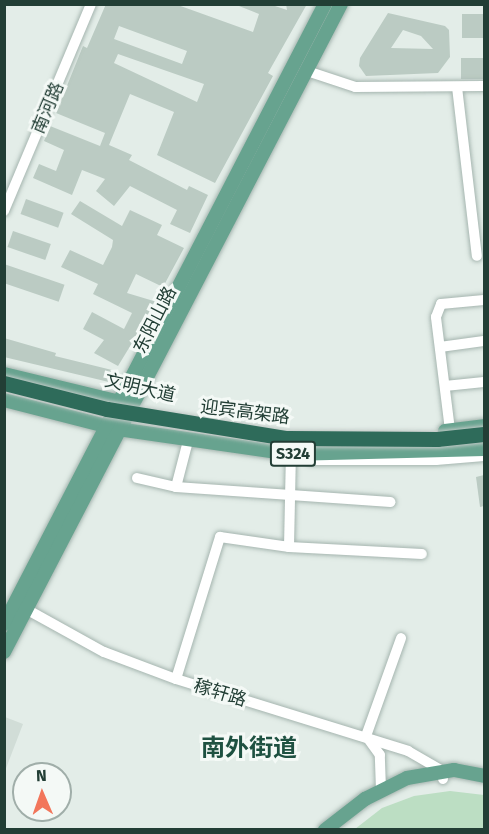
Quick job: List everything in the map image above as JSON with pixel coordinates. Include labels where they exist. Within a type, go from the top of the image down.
[{"type":"highway","name":"迎宾高架路","points":[[4,383],[118,411],[287,438],[437,439],[484,434]]},
{"type":"highway","name":"迎宾高架路","points":[[4,393],[178,432],[286,448],[484,442]]},
{"type":"main road","name":"东阳山路","points":[[127,404],[325,4]]},
{"type":"main road","name":"东阳山路","points":[[4,624],[111,427],[127,404],[341,4]]},
{"type":"main road","name":"文明大道","points":[[4,374],[192,418],[289,432],[450,430],[484,426]]},
{"type":"main road","name":"S324","points":[[4,400],[111,427],[188,443],[291,457],[484,448]]},
{"type":"main road","name":"东阳山路","points":[[4,652],[15,603]]},
{"type":"main road","points":[[325,830],[381,790],[407,778],[442,775],[484,776]]},
{"type":"main road","points":[[335,830],[390,793],[442,775],[484,785]]},
{"type":"street","name":"南河路","points":[[4,211],[91,4]]},
{"type":"street","points":[[307,71],[354,87],[484,86]]},
{"type":"street","points":[[457,87],[477,256]]},
{"type":"street","points":[[450,430],[436,317],[441,304],[484,300]]},
{"type":"street","points":[[440,346],[484,341]]},
{"type":"street","points":[[445,386],[484,382]]},
{"type":"street","points":[[176,487],[188,443]]},
{"type":"street","points":[[289,547],[288,497],[291,457],[436,460],[484,456]]},
{"type":"street","points":[[136,478],[176,487],[288,497],[390,502]]},
{"type":"street","points":[[176,679],[220,537],[289,547],[422,554]]},
{"type":"street","name":"稼轩路","points":[[15,603],[104,652],[176,679],[366,736],[422,757],[442,775]]},
{"type":"street","points":[[381,790],[380,755],[366,736],[401,638]]},
{"type":"shaded area","points":[[5,717],[23,724],[5,771]]},
{"type":"green space","points":[[450,791],[484,795],[484,829],[355,829],[382,808],[414,796]]},
{"type":"building","points":[[106,4],[175,4],[253,32],[259,14],[234,4],[269,4],[287,10],[286,4],[307,4],[268,73],[273,76],[215,183],[157,155],[174,112],[130,94],[109,145],[132,155],[129,160],[187,190],[189,186],[208,195],[190,233],[170,224],[177,210],[130,186],[114,206],[96,191],[105,179],[82,170],[72,195],[33,178],[39,164],[56,171],[64,150],[44,141],[50,126],[100,146],[105,133],[56,113],[83,46],[87,48]],"holes":[[[119,26],[187,51],[182,64],[114,39]],[[118,54],[204,84],[197,102],[114,63]]]},
{"type":"building","points":[[388,13],[445,26],[449,30],[450,57],[438,73],[366,76],[359,66],[360,58]],"holes":[[[403,30],[421,36],[433,49],[391,48]]]},
{"type":"building","points":[[462,14],[484,14],[484,38],[462,38]]},
{"type":"building","points":[[461,58],[484,58],[484,79],[461,79]]},
{"type":"building","points":[[26,199],[64,213],[58,228],[21,214]]},
{"type":"building","points":[[80,201],[122,226],[130,210],[162,225],[157,235],[184,248],[163,287],[136,274],[127,293],[157,302],[118,366],[94,353],[104,340],[83,329],[92,312],[124,329],[132,313],[93,294],[98,284],[61,267],[70,250],[103,265],[112,247],[113,240],[71,214]]},
{"type":"building","points":[[13,231],[51,244],[45,260],[7,247]]},
{"type":"building","points":[[4,264],[65,285],[59,302],[4,283]]},
{"type":"building","points":[[4,338],[56,353],[55,356],[116,371],[109,382],[4,357]]},
{"type":"building","points":[[484,475],[484,506],[480,507],[476,477]]},
{"type":"district","name":"南外街道","points":[[249,749]]}]
